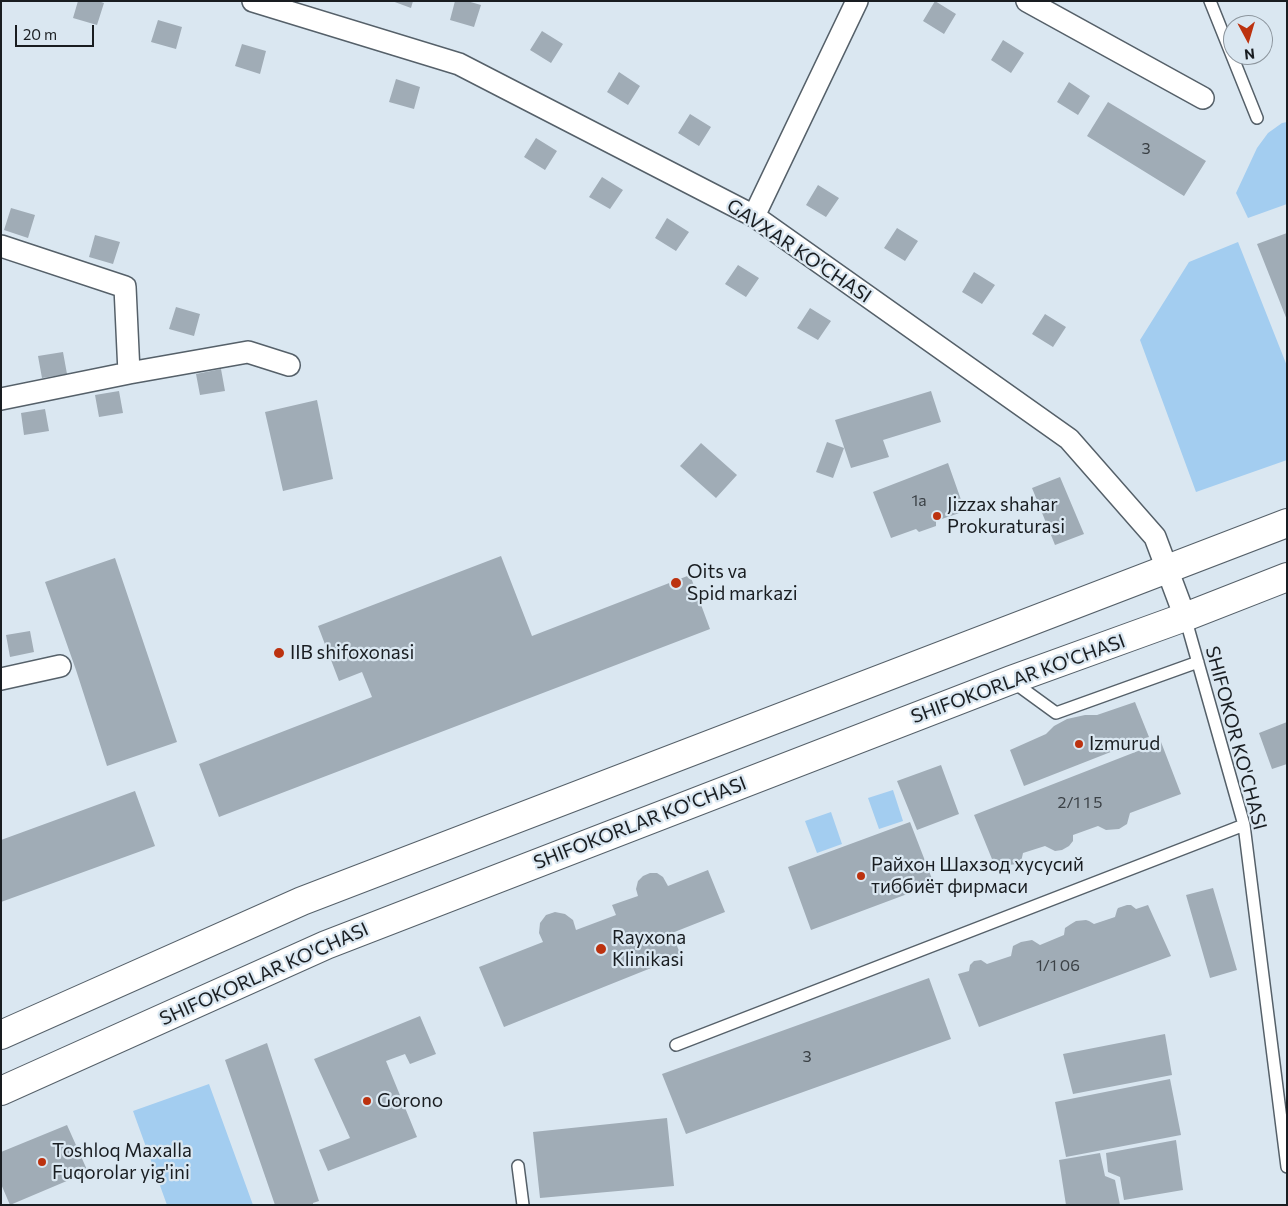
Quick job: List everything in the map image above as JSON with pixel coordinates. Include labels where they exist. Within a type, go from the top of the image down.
[{"type":"main road","points":[[1,1035],[302,901],[1287,523]]},
{"type":"main road","name":"SHIFOKORLAR KO'CHASI","points":[[1,1091],[326,944],[1011,680],[1185,617],[1287,577]]},
{"type":"street","name":"GAVXAR KO'CHASI","points":[[253,1],[459,64],[754,216],[1069,439],[1155,537],[1185,617]]},
{"type":"street","points":[[754,216],[857,1]]},
{"type":"street","points":[[1027,1],[1203,98]]},
{"type":"street","points":[[1,246],[125,287],[129,373]]},
{"type":"street","points":[[1,399],[129,373],[248,352],[289,365]]},
{"type":"street","points":[[1,679],[60,666]]},
{"type":"lane","points":[[1210,1],[1257,118]]},
{"type":"lane","name":"SHIFOKOR KO'CHASI","points":[[1185,617],[1244,825],[1287,1167]]},
{"type":"lane","points":[[1011,680],[1056,713],[1198,662]]},
{"type":"lane","points":[[676,1045],[1244,825]]},
{"type":"lane","points":[[518,1166],[523,1205]]},
{"type":"shaded area","points":[[1287,122],[1287,204],[1248,218],[1236,193],[1257,148],[1268,133],[1282,123]]},
{"type":"shaded area","points":[[1238,242],[1287,366],[1287,460],[1196,492],[1140,340],[1189,262]]},
{"type":"shaded area","points":[[893,790],[903,821],[879,829],[868,798]]},
{"type":"shaded area","points":[[831,812],[842,844],[817,853],[805,821]]},
{"type":"shaded area","points":[[209,1084],[253,1205],[167,1205],[133,1111]]},
{"type":"building","points":[[78,1],[98,1],[104,3],[97,25],[73,18]]},
{"type":"building","points":[[392,1],[413,1],[411,8]]},
{"type":"building","points":[[455,1],[467,1],[481,5],[474,27],[450,20]]},
{"type":"building","points":[[935,1],[956,14],[944,34],[923,21]]},
{"type":"building","points":[[158,20],[182,27],[176,49],[151,42]]},
{"type":"building","points":[[542,31],[563,44],[551,63],[530,50]]},
{"type":"building","points":[[1003,40],[1024,53],[1011,73],[991,60]]},
{"type":"building","points":[[242,44],[266,51],[260,74],[235,66]]},
{"type":"building","points":[[619,72],[640,86],[628,105],[607,92]]},
{"type":"building","points":[[396,79],[420,87],[414,109],[389,102]]},
{"type":"building","points":[[1069,82],[1090,96],[1078,115],[1057,102]]},
{"type":"building","points":[[1108,102],[1206,161],[1184,196],[1087,136]]},
{"type":"building","points":[[690,114],[711,127],[699,146],[678,133]]},
{"type":"building","points":[[536,138],[557,151],[545,170],[524,157]]},
{"type":"building","points":[[602,177],[623,190],[610,209],[589,197]]},
{"type":"building","points":[[818,185],[839,198],[826,217],[806,205]]},
{"type":"building","points":[[11,208],[35,215],[28,238],[4,230]]},
{"type":"building","points":[[667,218],[689,232],[676,251],[655,238]]},
{"type":"building","points":[[897,228],[918,241],[905,261],[884,248]]},
{"type":"building","points":[[1287,233],[1287,320],[1257,244]]},
{"type":"building","points":[[95,235],[120,242],[113,264],[89,257]]},
{"type":"building","points":[[738,265],[759,278],[746,297],[725,284]]},
{"type":"building","points":[[974,272],[995,285],[982,304],[962,292]]},
{"type":"building","points":[[176,307],[200,314],[194,336],[169,329]]},
{"type":"building","points":[[810,308],[831,321],[818,340],[797,328]]},
{"type":"building","points":[[1045,314],[1066,327],[1053,347],[1032,334]]},
{"type":"building","points":[[63,352],[67,374],[42,378],[38,356]]},
{"type":"building","points":[[221,369],[225,391],[200,395],[196,374]]},
{"type":"building","points":[[119,391],[123,413],[99,417],[95,395]]},
{"type":"building","points":[[931,391],[941,422],[883,440],[889,457],[851,468],[835,420]]},
{"type":"building","points":[[317,400],[333,479],[283,491],[265,412]]},
{"type":"building","points":[[45,409],[49,431],[24,435],[21,413]]},
{"type":"building","points":[[827,442],[844,448],[833,478],[816,472]]},
{"type":"building","points":[[701,443],[737,475],[716,498],[680,466]]},
{"type":"building","points":[[948,463],[965,511],[936,521],[936,526],[919,532],[916,529],[891,538],[873,492]]},
{"type":"building","points":[[1060,477],[1084,534],[1055,545],[1032,488]]},
{"type":"building","points":[[501,556],[532,636],[690,575],[710,629],[219,817],[199,764],[372,697],[362,672],[339,681],[318,626]]},
{"type":"building","points":[[115,558],[177,742],[107,766],[45,582]]},
{"type":"building","points":[[30,631],[34,652],[10,657],[6,635]]},
{"type":"building","name":"Izmurud","points":[[1135,702],[1149,737],[1024,786],[1010,750],[1046,734],[1054,726],[1067,719],[1085,715],[1097,715]]},
{"type":"building","points":[[1287,722],[1287,764],[1272,769],[1259,733]]},
{"type":"building","points":[[1161,742],[1181,794],[1130,813],[1127,824],[1119,829],[1106,830],[1098,826],[1073,835],[1073,841],[1062,850],[1055,851],[1045,846],[1023,853],[1021,862],[1017,864],[1009,865],[1004,860],[994,864],[974,815]]},
{"type":"building","points":[[941,765],[959,814],[917,830],[897,781]]},
{"type":"building","points":[[135,791],[155,846],[1,902],[1,840]]},
{"type":"building","name":"Райхон Шахзод хусусий тиббиёт фирмаси","points":[[910,822],[934,884],[811,930],[788,867]]},
{"type":"building","name":"Rayxona Klinikasi","points":[[708,870],[725,912],[672,933],[681,956],[504,1027],[479,967],[543,942],[539,933],[540,923],[546,915],[555,912],[565,914],[573,920],[576,930],[616,915],[612,905],[638,896],[636,889],[638,881],[643,876],[657,873],[663,877],[668,886]]},
{"type":"building","points":[[1213,888],[1237,970],[1210,978],[1186,895]]},
{"type":"building","points":[[1131,905],[1136,909],[1148,905],[1171,956],[979,1027],[958,974],[969,971],[970,965],[974,961],[981,960],[987,964],[1011,956],[1013,946],[1021,942],[1032,940],[1040,945],[1064,935],[1065,928],[1076,921],[1086,920],[1094,924],[1115,917],[1118,908]]},
{"type":"building","points":[[929,978],[951,1039],[686,1134],[662,1074]]},
{"type":"building","name":"Gorono","points":[[420,1016],[436,1054],[410,1064],[405,1054],[386,1061],[417,1137],[328,1171],[319,1150],[350,1138],[314,1059]]},
{"type":"building","points":[[1165,1034],[1172,1075],[1073,1094],[1063,1054]]},
{"type":"building","points":[[267,1043],[319,1201],[313,1203],[313,1205],[275,1205],[225,1060]]},
{"type":"building","points":[[1170,1079],[1181,1135],[1066,1157],[1055,1102]]},
{"type":"building","points":[[667,1118],[674,1186],[540,1198],[533,1132]]},
{"type":"building","name":"Toshloq Maxalla Fuqorolar yig'ini","points":[[67,1125],[88,1172],[10,1205],[1,1184],[1,1152]]},
{"type":"building","points":[[1176,1140],[1183,1190],[1124,1200],[1120,1177],[1108,1172],[1106,1153]]},
{"type":"building","points":[[1100,1153],[1105,1176],[1115,1180],[1120,1205],[1066,1205],[1059,1160]]},
{"type":"place","name":"Jizzax shahar Prokuraturasi","points":[[937,516]]},
{"type":"place","name":"Oits va Spid markazi","points":[[676,583]]},
{"type":"place","name":"IIB shifoxonasi","points":[[279,653]]},
{"type":"place","name":"Izmurud","points":[[1079,744]]},
{"type":"place","name":"Райхон Шахзод хусусий тиббиёт фирмаси","points":[[861,876]]},
{"type":"place","name":"Rayxona Klinikasi","points":[[601,949]]},
{"type":"place","name":"Gorono","points":[[367,1101]]},
{"type":"place","name":"Toshloq Maxalla Fuqorolar yig'ini","points":[[42,1162]]}]
